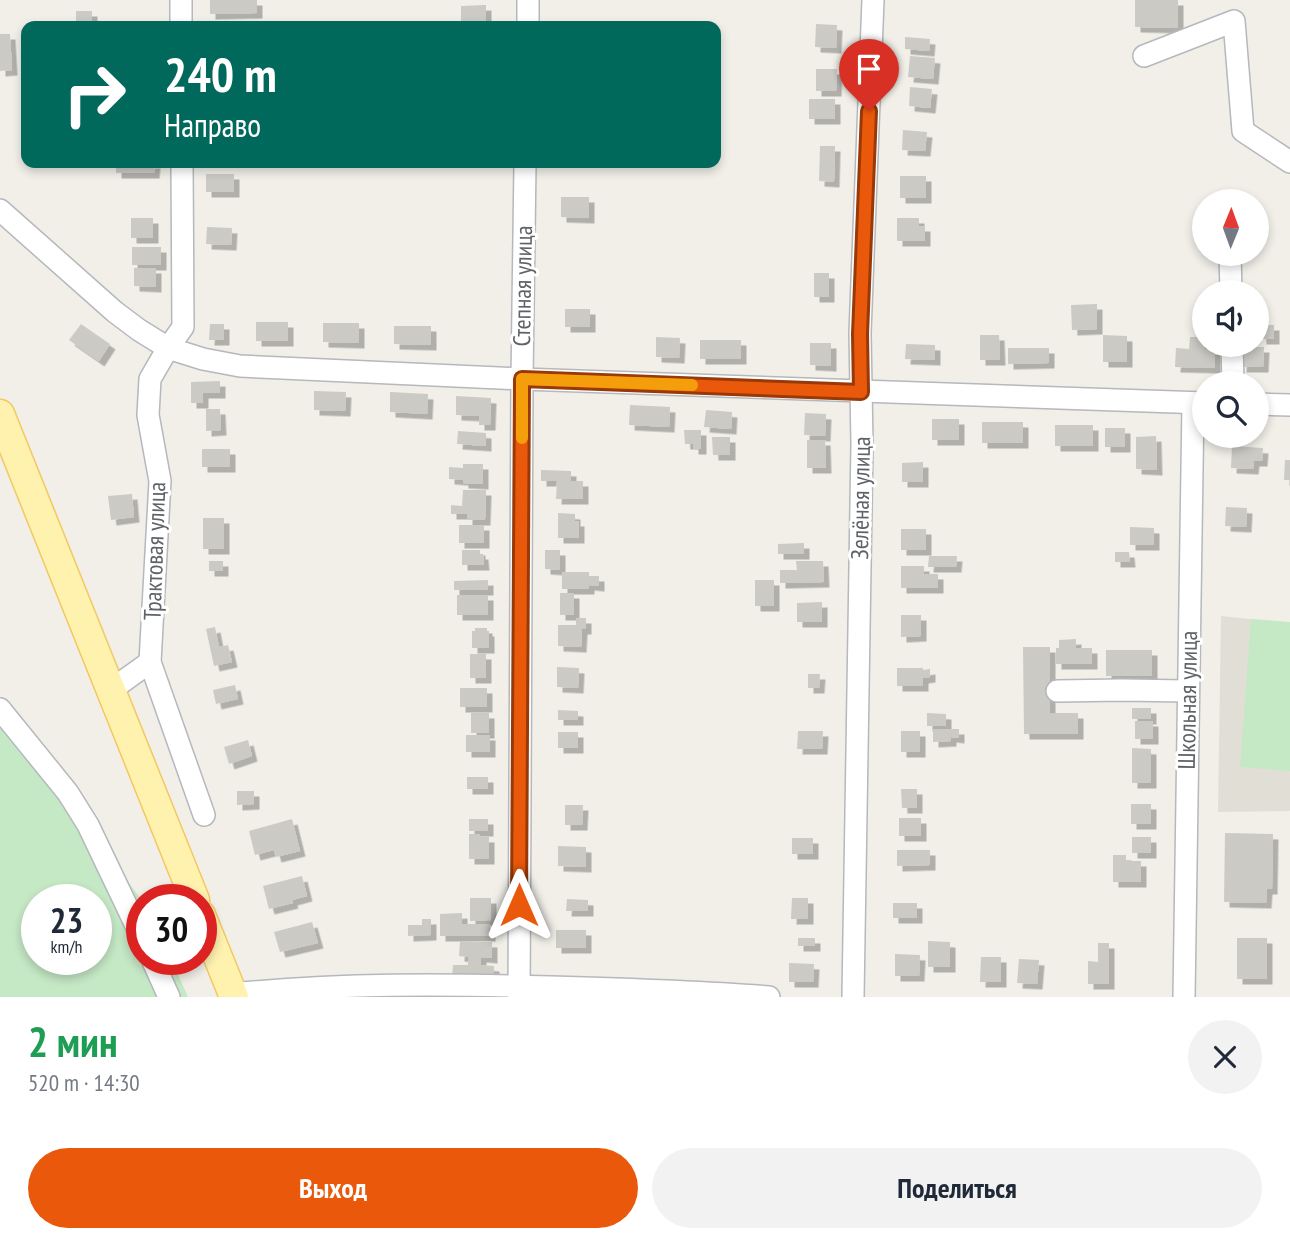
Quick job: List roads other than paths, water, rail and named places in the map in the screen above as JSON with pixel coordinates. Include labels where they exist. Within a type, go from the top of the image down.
[{"type":"main road","points":[[0,414],[189,884]]},
{"type":"main road","points":[[217,954],[234,995]]},
{"type":"street","points":[[181,0],[181,21]]},
{"type":"street","points":[[528,0],[528,21]]},
{"type":"street","name":"Зелёная улица","points":[[853,997],[862,471],[860,334],[873,0]]},
{"type":"street","points":[[1144,56],[1234,21],[1243,131],[1290,162]]},
{"type":"street","name":"Трактовая улица","points":[[182,168],[183,327],[150,379],[148,415],[160,481],[150,662],[204,815]]},
{"type":"street","name":"Степная улица","points":[[519,991],[522,379],[526,168]]},
{"type":"street","points":[[0,210],[139,330],[168,348],[203,359],[240,366],[1192,403]]},
{"type":"street","points":[[1269,404],[1290,405]]},
{"type":"street","name":"Школьная улица","points":[[1184,997],[1187,691],[1196,448]]},
{"type":"street","points":[[111,690],[150,662]]},
{"type":"street","points":[[1057,691],[1187,691]]},
{"type":"street","points":[[0,709],[68,793],[88,825],[126,905]]},
{"type":"street","points":[[159,975],[169,997]]},
{"type":"street","points":[[234,995],[295,988],[407,984],[519,991],[692,991],[769,997]]}]
